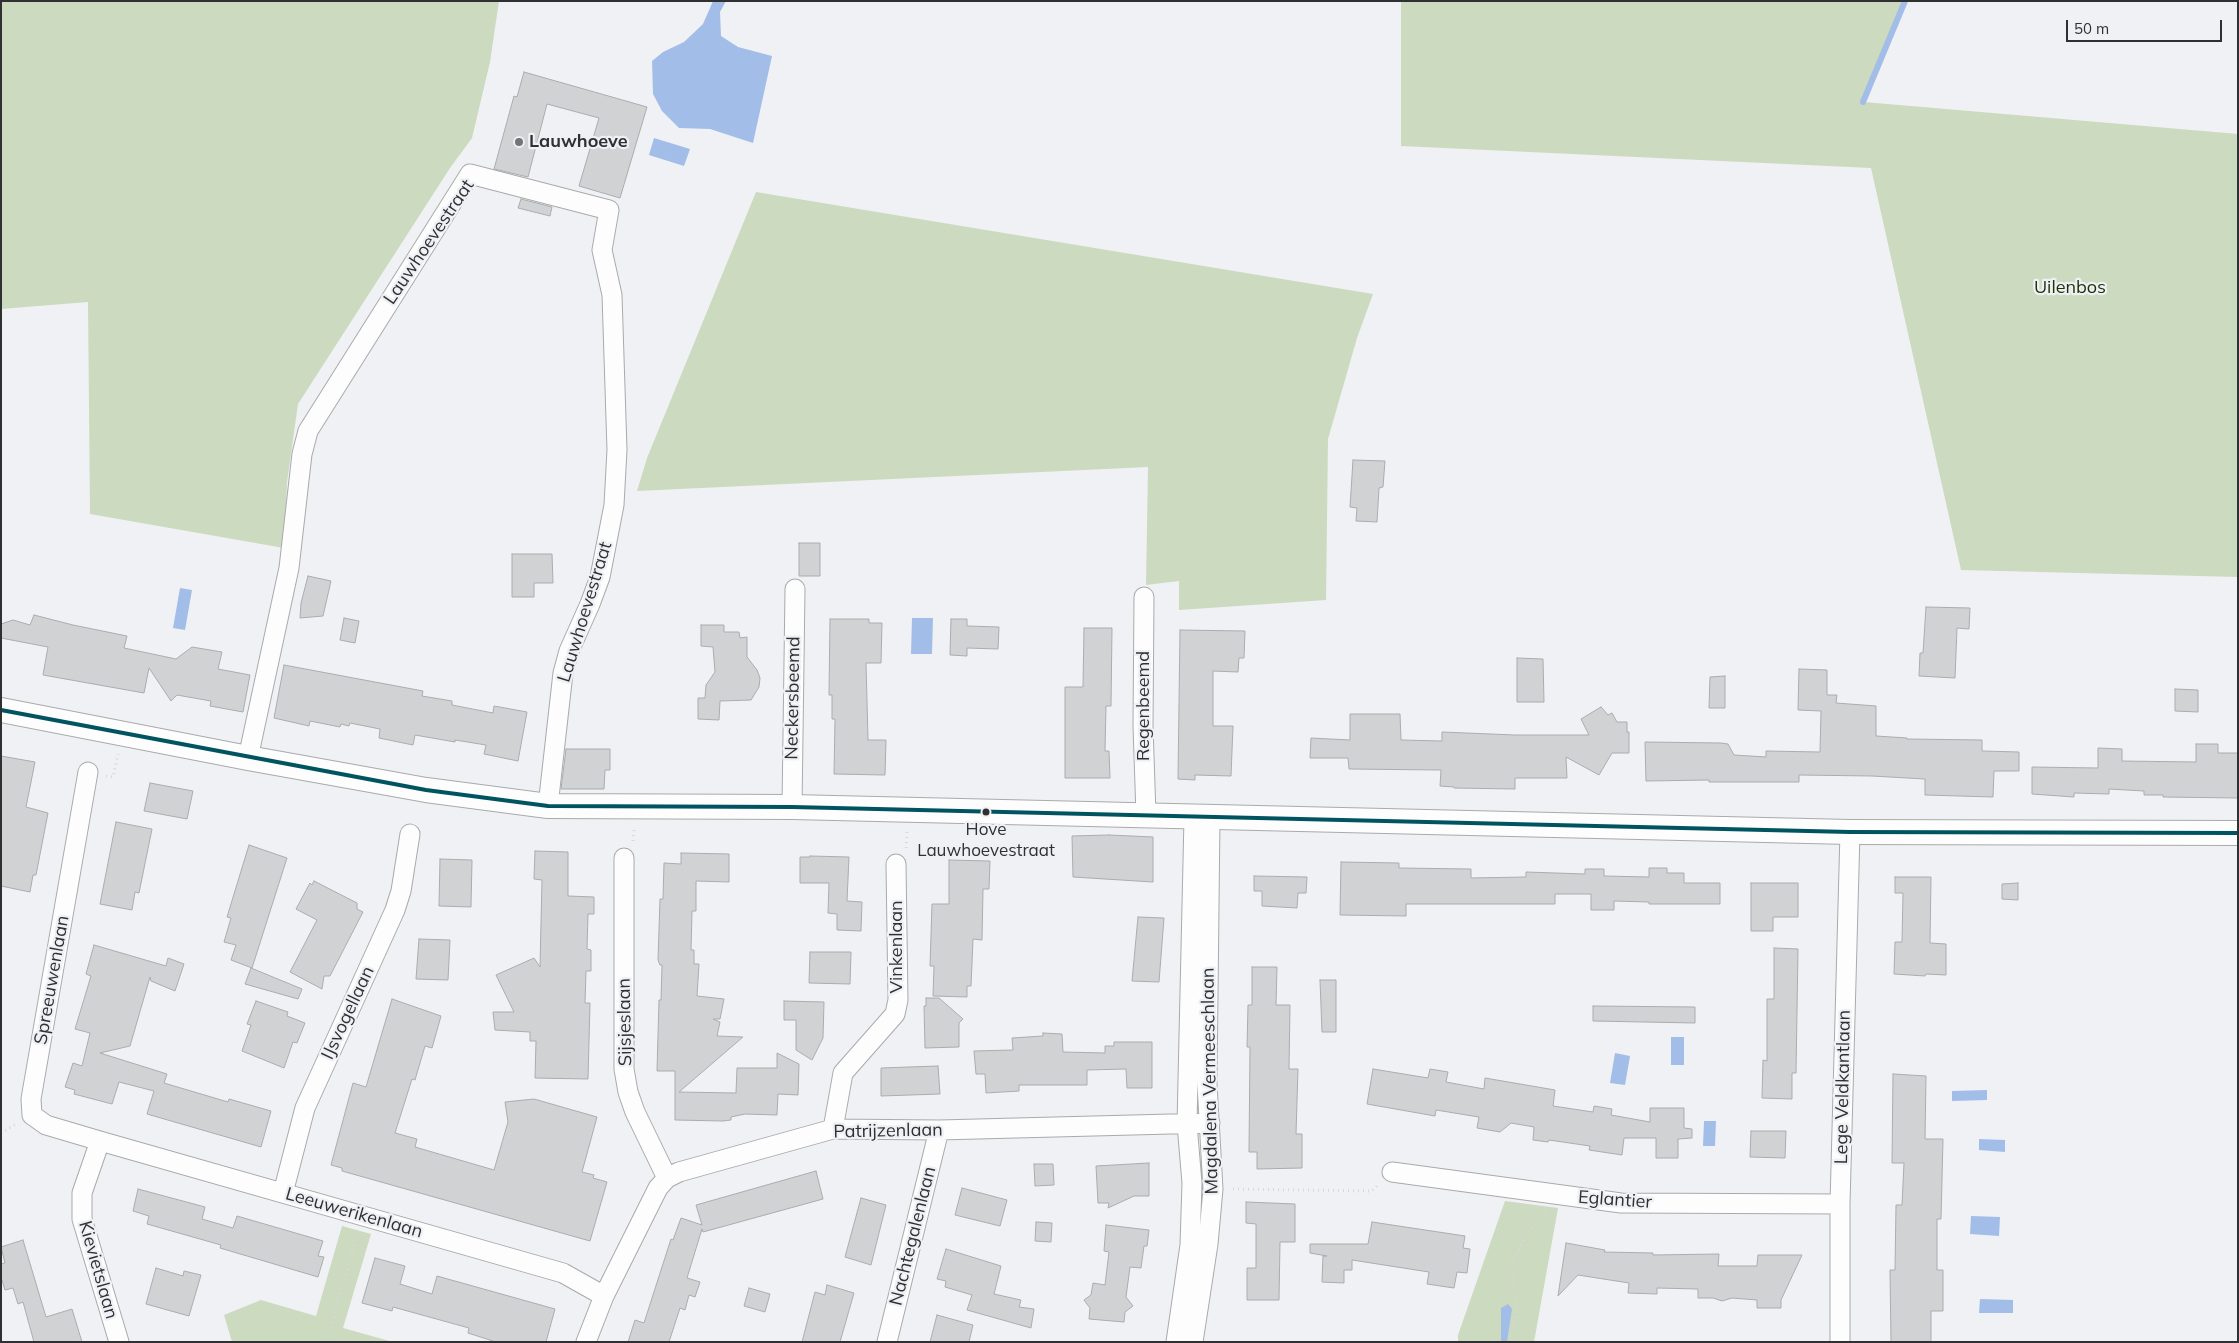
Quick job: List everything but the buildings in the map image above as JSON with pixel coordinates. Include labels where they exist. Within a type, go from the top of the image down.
[{"type":"street","name":"Lauwhoevestraat","points":[[248,758],[289,568],[302,454],[308,430],[470,174],[609,210],[602,250],[612,295],[617,450],[614,505],[600,577],[569,651],[563,673],[548,806]]},
{"type":"street","name":"Neckersbeemd","points":[[792,807],[795,589]]},
{"type":"street","name":"Regenbeemd","points":[[1144,598],[1143,726],[1146,815]]},
{"type":"street","points":[[1,710],[426,790],[548,806],[792,807],[1850,832],[2238,834]]},
{"type":"street","name":"Spreeuwenlaan","points":[[88,772],[31,1099],[32,1115],[46,1124],[100,1141]]},
{"type":"street","name":"Magdalena Vermeeschlaan","points":[[1192,1342],[1208,1244],[1213,1188],[1208,1084],[1202,818]]},
{"type":"street","name":"Magdalena Vermeeschlaan","points":[[1176,1342],[1190,1245],[1192,1183],[1187,1124],[1202,818]]},
{"type":"street","name":"Lege Veldkantlaan","points":[[1840,1342],[1840,1204],[1850,832]]},
{"type":"street","name":"IJsvogellaan","points":[[284,1193],[305,1108],[395,910],[401,891],[410,834]]},
{"type":"street","name":"Sijsjeslaan","points":[[624,858],[624,1069],[628,1092],[635,1112],[667,1178]]},
{"type":"street","name":"Vinkenlaan","points":[[833,1129],[842,1072],[895,1014],[898,1000],[896,864]]},
{"type":"street","name":"Patrijzenlaan","points":[[667,1178],[678,1172],[833,1129],[939,1130],[1210,1123]]},
{"type":"street","name":"Nachtegalenlaan","points":[[887,1342],[939,1130]]},
{"type":"street","name":"Leeuwerikenlaan","points":[[100,1141],[563,1273],[604,1296]]},
{"type":"street","name":"Kievietslaan","points":[[100,1141],[82,1193],[82,1219],[119,1342]]},
{"type":"street","name":"Eglantier","points":[[1392,1172],[1621,1203],[1840,1204]]},
{"type":"street","points":[[586,1342],[604,1296],[658,1188],[667,1178]]},
{"type":"path","points":[[88,772],[113,777],[122,734]]},
{"type":"path","points":[[624,858],[633,850],[636,806]]},
{"type":"path","points":[[896,864],[906,855],[909,810]]},
{"type":"path","points":[[1213,1188],[1372,1191],[1392,1172]]},
{"type":"path","points":[[1510,1342],[1516,1310],[1511,1263],[1530,1229],[1564,1196]]},
{"type":"path","points":[[327,1342],[362,1216]]},
{"type":"green space","points":[[1,1],[499,1],[490,62],[472,138],[450,168],[298,404],[287,482],[284,548],[90,514],[88,302],[1,309]]},
{"type":"green space","name":"Uilenbos","points":[[1401,1],[1905,1],[1864,102],[2238,134],[2238,577],[1961,570],[1871,168],[1401,146]]},
{"type":"green space","points":[[756,192],[1373,294],[1357,338],[1328,439],[1326,600],[1179,610],[1179,581],[1146,585],[1148,467],[637,491],[647,458]]},
{"type":"green space","points":[[1505,1201],[1558,1208],[1534,1342],[1458,1342],[1458,1335]]},
{"type":"green space","points":[[342,1226],[371,1234],[343,1328],[393,1342],[232,1342],[224,1315],[261,1300],[316,1316]]},
{"type":"water","points":[[713,1],[726,1],[720,12],[721,36],[738,47],[772,56],[753,143],[710,129],[679,128],[662,111],[653,94],[652,61],[663,52],[684,42],[703,24]]},
{"type":"water","points":[[654,138],[690,149],[684,166],[649,155]]},
{"type":"water","points":[[180,588],[192,590],[185,630],[173,628]]},
{"type":"water","points":[[912,618],[933,618],[932,654],[911,654]]},
{"type":"water","points":[[1671,1037],[1684,1037],[1684,1065],[1671,1065]]},
{"type":"water","points":[[1615,1053],[1630,1056],[1625,1085],[1610,1083]]},
{"type":"water","points":[[1987,1090],[1987,1100],[1952,1101],[1952,1091]]},
{"type":"water","points":[[1704,1121],[1716,1121],[1715,1146],[1703,1146]]},
{"type":"water","points":[[1979,1139],[2005,1140],[2005,1152],[1979,1150]]},
{"type":"water","points":[[1971,1216],[2000,1217],[1999,1236],[1970,1234]]},
{"type":"water","points":[[1980,1299],[2013,1300],[2013,1313],[1979,1313]]},
{"type":"water","points":[[1508,1304],[1512,1309],[1507,1342],[1501,1342],[1501,1308]]},
{"type":"waterway","points":[[1863,102],[1905,1]]},
{"type":"waterway","points":[[1201,1214],[1202,1175]]},
{"type":"transit line","points":[[1,710],[426,790],[548,806],[792,807],[1850,832],[2238,833]]},
{"type":"place","name":"Lauwhoeve","points":[[519,142]]},
{"type":"place","name":"Hove Lauwhoevestraat","points":[[986,812]]}]
